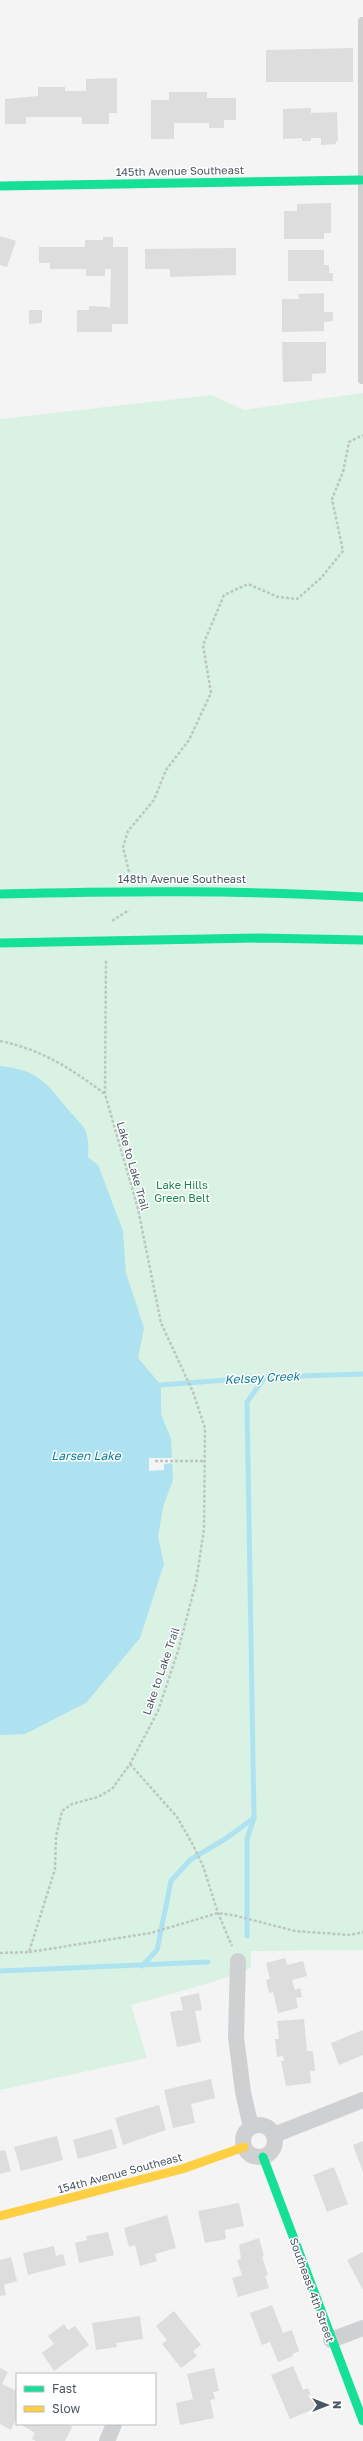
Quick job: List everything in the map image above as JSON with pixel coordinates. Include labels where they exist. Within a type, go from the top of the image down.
[{"type":"street","name":"145th Avenue Southeast","points":[[0,186],[361,180]]},
{"type":"street","name":"148th Avenue Southeast","points":[[0,894],[146,890],[261,891],[363,897]]},
{"type":"street","points":[[0,943],[260,938],[363,940]]},
{"type":"street","points":[[238,1961],[236,2037],[243,2092],[251,2127]]},
{"type":"street","points":[[274,2135],[363,2100]]},
{"type":"street","points":[[256,2125],[267,2127],[274,2135],[275,2146],[268,2155],[263,2157],[249,2155],[244,2147],[244,2136],[251,2127],[256,2125]]},
{"type":"street","name":"154th Avenue Southeast","points":[[0,2216],[182,2169],[244,2147]]},
{"type":"street","name":"Southeast 4th Street","points":[[263,2157],[331,2340],[363,2421]]},
{"type":"street","points":[[331,2340],[363,2328]]},
{"type":"street","points":[[107,2441],[114,2425]]},
{"type":"lane","points":[[362,20],[362,380]]},
{"type":"path","points":[[129,872],[123,847],[128,831],[154,800],[166,770],[189,740],[211,693],[203,645],[224,595],[248,584],[278,597],[297,599],[321,578],[343,551],[332,499],[343,472],[349,442],[363,435]]},
{"type":"path","points":[[108,924],[128,912],[132,906]]},
{"type":"path","name":"Lake to Lake Trail","points":[[29,1952],[55,1869],[56,1838],[62,1811],[72,1804],[98,1797],[112,1789],[130,1764],[158,1711],[178,1651],[196,1582],[204,1529],[205,1428],[193,1392],[161,1323],[138,1209],[105,1094],[106,957]]},
{"type":"path","points":[[0,1041],[31,1048],[59,1061],[105,1094]]},
{"type":"path","points":[[155,1461],[204,1461]]},
{"type":"path","points":[[130,1764],[177,1817],[193,1845],[203,1866],[218,1913],[238,1961]]},
{"type":"path","points":[[0,1953],[29,1952],[151,1933],[179,1926],[218,1913],[260,1921],[295,1931],[350,1935],[363,1932]]},
{"type":"green space","name":"Lake Hills Green Belt","points":[[363,393],[363,1950],[251,1951],[251,1968],[213,1982],[131,2005],[147,2058],[0,2090],[0,419],[212,395],[244,410]]},
{"type":"water","name":"Larsen Lake","points":[[0,1066],[22,1070],[45,1083],[84,1128],[88,1139],[88,1157],[98,1165],[123,1231],[126,1273],[144,1328],[138,1358],[161,1385],[161,1414],[171,1439],[173,1480],[163,1507],[158,1537],[164,1564],[140,1638],[86,1703],[25,1734],[0,1735]]},
{"type":"pier","points":[[149,1458],[173,1458],[173,1463],[164,1464],[164,1470],[149,1471]]},
{"type":"building","points":[[353,48],[353,82],[266,82],[266,50]]},
{"type":"building","points":[[117,78],[117,113],[109,113],[109,124],[82,124],[82,117],[26,117],[26,124],[5,124],[5,99],[38,96],[38,87],[65,87],[65,91],[86,91],[86,79]]},
{"type":"building","points":[[169,92],[207,92],[207,98],[236,98],[236,120],[224,120],[224,128],[209,128],[209,123],[174,123],[174,139],[151,139],[151,100],[169,100]]},
{"type":"building","points":[[311,108],[311,113],[337,112],[338,141],[336,141],[336,144],[321,145],[321,138],[311,138],[311,141],[302,141],[302,138],[283,139],[283,109]]},
{"type":"building","points":[[331,203],[331,233],[324,233],[324,239],[284,239],[284,211],[297,211],[297,204]]},
{"type":"building","points":[[0,236],[16,241],[7,267],[0,265]]},
{"type":"building","points":[[103,237],[113,237],[113,247],[128,247],[128,324],[112,324],[112,332],[77,332],[77,310],[89,310],[89,306],[109,307],[110,310],[111,269],[105,269],[105,276],[86,276],[86,269],[50,269],[50,263],[39,263],[39,247],[85,247],[85,240],[103,240]]},
{"type":"building","points":[[236,248],[236,275],[170,277],[170,269],[145,269],[145,249]]},
{"type":"building","points":[[288,250],[324,250],[324,265],[329,265],[329,273],[333,273],[333,281],[288,281]]},
{"type":"building","points":[[324,293],[324,312],[333,312],[333,321],[324,322],[324,331],[282,332],[282,299],[299,299],[298,294]]},
{"type":"building","points":[[29,310],[42,310],[42,323],[29,324]]},
{"type":"building","points":[[282,342],[326,342],[326,373],[312,374],[312,381],[283,382]]},
{"type":"building","points":[[285,1958],[287,1965],[303,1961],[307,1976],[292,1980],[295,1990],[300,1988],[302,1997],[296,1998],[298,2008],[278,2013],[273,1992],[269,1993],[266,1980],[270,1979],[266,1963]]},
{"type":"building","points":[[199,1993],[202,2010],[195,2011],[201,2042],[177,2047],[170,2012],[183,2010],[180,1997]]},
{"type":"building","points":[[304,2019],[307,2051],[313,2051],[315,2071],[310,2071],[311,2083],[286,2086],[281,2061],[284,2061],[283,2056],[277,2057],[275,2039],[279,2039],[277,2021]]},
{"type":"building","points":[[363,2030],[363,2055],[339,2065],[331,2043]]},
{"type":"building","points":[[211,2079],[215,2098],[191,2104],[195,2123],[173,2128],[164,2090]]},
{"type":"building","points":[[159,2105],[166,2130],[123,2145],[115,2118]]},
{"type":"building","points":[[112,2129],[117,2148],[78,2159],[73,2140]]},
{"type":"building","points":[[57,2136],[63,2160],[21,2171],[14,2147]]},
{"type":"building","points":[[363,2141],[363,2172],[353,2145]]},
{"type":"building","points":[[5,2150],[11,2171],[0,2174],[0,2151]]},
{"type":"building","points":[[334,2167],[348,2204],[327,2212],[313,2175]]},
{"type":"building","points":[[239,2203],[244,2226],[225,2230],[226,2239],[205,2243],[198,2211]]},
{"type":"building","points":[[167,2215],[176,2248],[155,2254],[157,2261],[140,2266],[135,2245],[129,2247],[124,2228]]},
{"type":"building","points":[[108,2232],[114,2255],[79,2263],[75,2243],[87,2240],[86,2236]]},
{"type":"building","points":[[259,2238],[264,2256],[262,2257],[268,2275],[265,2276],[269,2288],[238,2297],[232,2278],[242,2275],[237,2260],[241,2259],[239,2245]]},
{"type":"building","points":[[54,2246],[56,2256],[63,2254],[66,2265],[28,2275],[23,2253]]},
{"type":"building","points":[[363,2252],[363,2290],[347,2260]]},
{"type":"building","points":[[11,2257],[17,2281],[4,2285],[6,2295],[0,2296],[0,2260]]},
{"type":"building","points":[[272,2305],[283,2333],[292,2330],[299,2351],[292,2354],[293,2356],[278,2362],[270,2342],[262,2345],[250,2313]]},
{"type":"building","points":[[174,2311],[201,2345],[193,2351],[197,2356],[181,2368],[162,2344],[167,2340],[156,2326]]},
{"type":"building","points":[[140,2316],[143,2339],[116,2343],[117,2347],[96,2350],[92,2323]]},
{"type":"building","points":[[64,2324],[68,2330],[75,2326],[89,2345],[54,2371],[42,2353],[54,2344],[48,2336]]},
{"type":"building","points":[[293,2366],[303,2390],[308,2388],[316,2408],[290,2419],[271,2375]]},
{"type":"building","points":[[0,2368],[8,2372],[2,2384],[16,2391],[16,2419],[11,2430],[0,2424]]},
{"type":"building","points":[[214,2368],[219,2391],[213,2392],[215,2399],[210,2400],[214,2418],[180,2425],[176,2403],[193,2399],[187,2374]]},
{"type":"building","points":[[22,2425],[69,2425],[72,2427],[65,2441],[36,2441],[32,2439],[35,2433]]},
{"type":"waterway","name":"Kelsey Creek","points":[[161,1385],[265,1377],[363,1374]]},
{"type":"waterway","points":[[247,1936],[247,1839],[254,1818],[247,1402],[265,1377]]},
{"type":"waterway","points":[[142,1966],[157,1950],[171,1881],[190,1860],[225,1839],[254,1818]]},
{"type":"waterway","points":[[0,1971],[208,1962]]},
{"type":"traffic: fast","points":[[0,186],[361,180]]},
{"type":"traffic: fast","points":[[0,894],[182,892],[272,893],[363,897]]},
{"type":"traffic: fast","points":[[0,943],[261,938],[363,940]]},
{"type":"traffic: fast","points":[[263,2157],[363,2421]]},
{"type":"traffic: slow","points":[[0,2216],[182,2169],[244,2147]]}]
